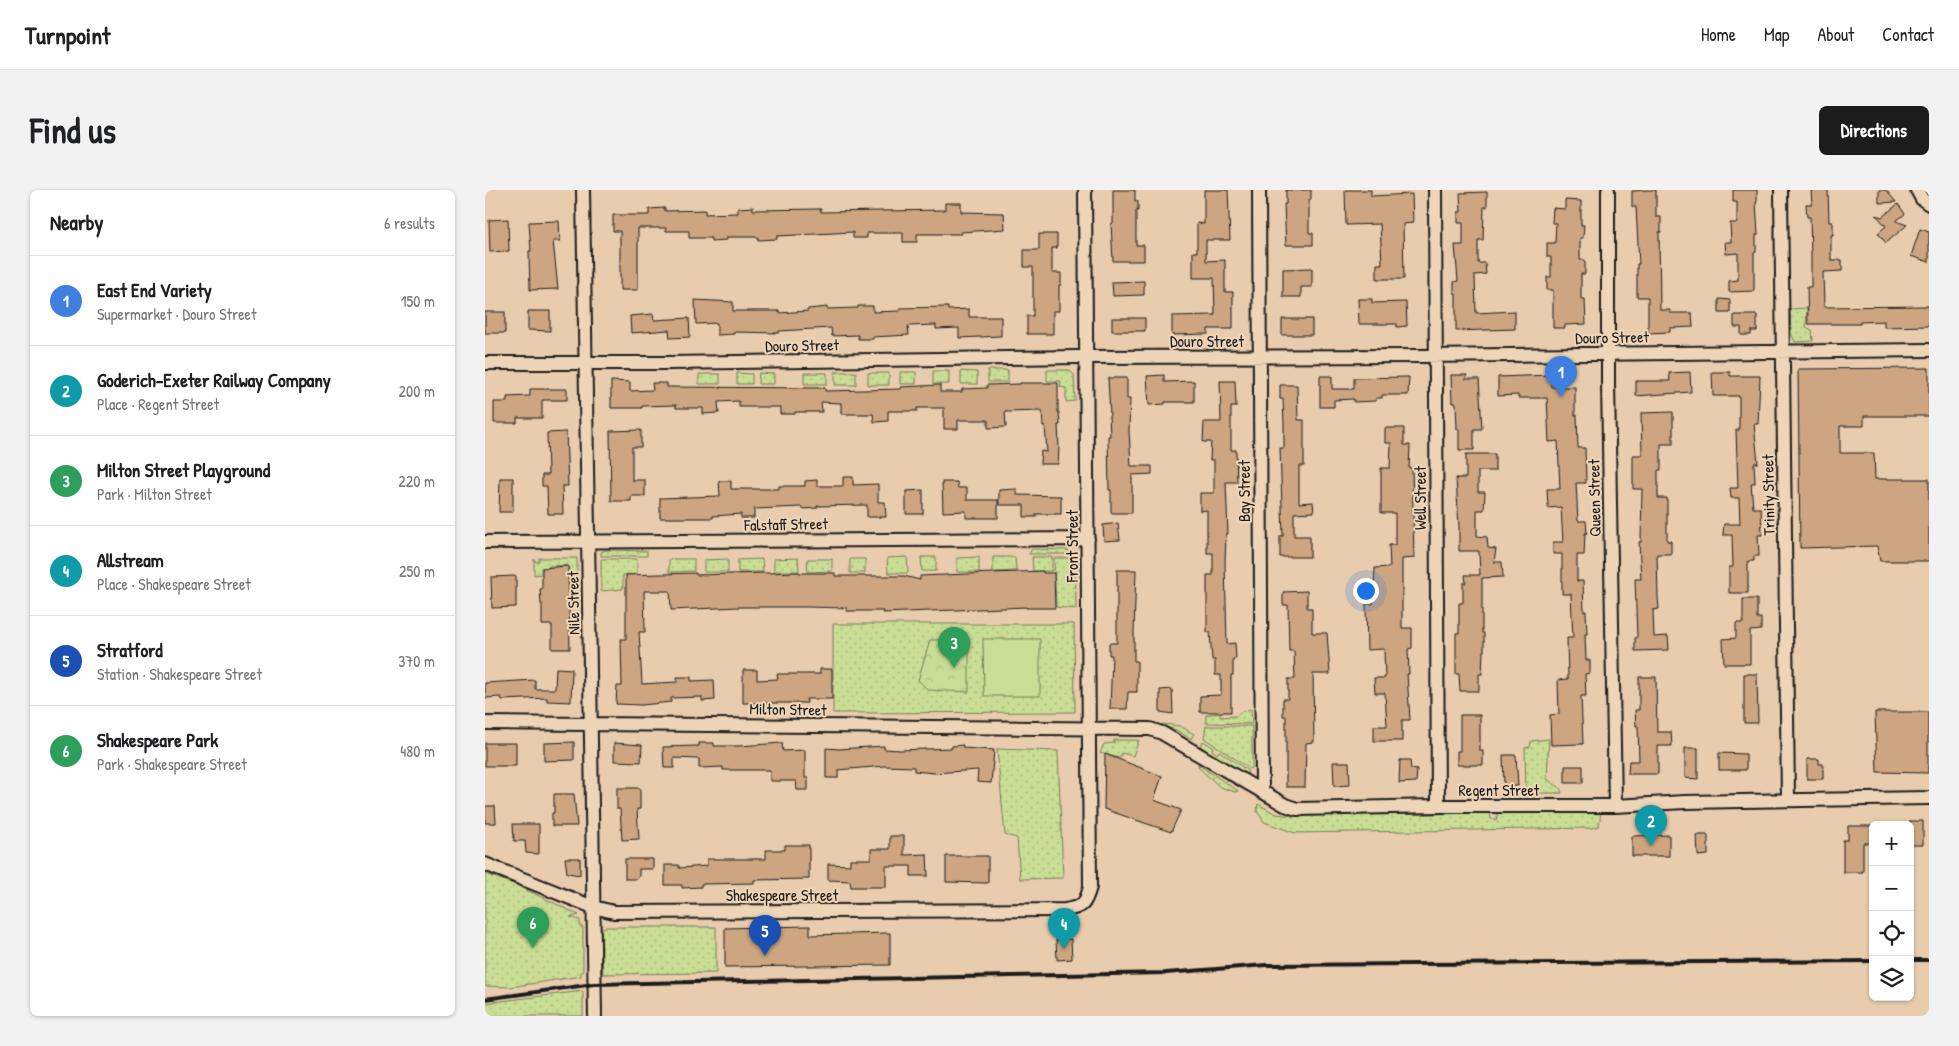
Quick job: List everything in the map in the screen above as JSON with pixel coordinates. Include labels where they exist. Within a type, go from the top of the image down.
[{"type":"street","name":"Nile Street","points":[[583,190],[595,1016]]},
{"type":"street","name":"Front Street","points":[[1085,190],[1090,728],[1090,887],[1086,901]]},
{"type":"street","name":"Bay Street","points":[[1259,190],[1262,792]]},
{"type":"street","name":"Well Street","points":[[1435,190],[1439,806]]},
{"type":"street","name":"Queen Street","points":[[1608,190],[1615,806]]},
{"type":"street","name":"Trinity Street","points":[[1781,190],[1788,800]]},
{"type":"street","points":[[1917,190],[1922,199],[1929,204]]},
{"type":"street","name":"Douro Street","points":[[485,363],[1087,357],[1436,356],[1929,350]]},
{"type":"street","name":"Falstaff Street","points":[[485,542],[1088,538]]},
{"type":"street","name":"Milton Street","points":[[485,723],[1090,728]]},
{"type":"street","name":"Regent Street","points":[[1090,728],[1151,729],[1162,733],[1285,806],[1297,809],[1439,806],[1615,806],[1788,800],[1929,798]]},
{"type":"street","name":"Shakespeare Street","points":[[485,864],[593,907],[614,912],[1065,910],[1079,908],[1086,901]]},
{"type":"green space","points":[[1807,308],[1806,327],[1812,330],[1813,341],[1795,342],[1791,333],[1790,309]]},
{"type":"green space","points":[[988,370],[1008,370],[1008,382],[988,382]]},
{"type":"green space","points":[[1047,370],[1069,370],[1074,375],[1075,401],[1066,402],[1066,388],[1060,387],[1061,381],[1047,381]]},
{"type":"green space","points":[[933,371],[949,371],[949,384],[933,384]]},
{"type":"green space","points":[[961,371],[977,372],[977,384],[961,384]]},
{"type":"green space","points":[[835,372],[856,372],[856,385],[835,385]]},
{"type":"green space","points":[[900,372],[916,372],[916,384],[900,384]]},
{"type":"green space","points":[[737,373],[752,374],[752,384],[737,384]]},
{"type":"green space","points":[[759,373],[774,374],[774,384],[758,384]]},
{"type":"green space","points":[[804,373],[827,373],[827,384],[804,384]]},
{"type":"green space","points":[[868,373],[889,373],[889,385],[868,385]]},
{"type":"green space","points":[[699,374],[720,374],[720,384],[699,384]]},
{"type":"green space","points":[[1032,549],[1066,550],[1072,551],[1075,554],[1029,554]]},
{"type":"green space","points":[[606,550],[647,551],[647,556],[601,556],[601,552]]},
{"type":"green space","points":[[907,557],[908,573],[888,573],[887,558]]},
{"type":"green space","points":[[921,557],[936,557],[936,571],[922,571]]},
{"type":"green space","points":[[979,557],[979,572],[957,572],[957,558]]},
{"type":"green space","points":[[993,557],[1015,557],[1016,571],[993,572]]},
{"type":"green space","points":[[1032,557],[1052,557],[1052,571],[1033,571]]},
{"type":"green space","points":[[539,558],[577,558],[577,576],[570,576],[568,565],[541,568],[541,574],[534,575],[534,559],[536,562],[539,561]]},
{"type":"green space","points":[[798,558],[799,571],[774,571],[774,559]]},
{"type":"green space","points":[[1054,558],[1075,558],[1076,609],[1056,607]]},
{"type":"green space","points":[[601,559],[637,559],[637,574],[623,575],[623,589],[601,591]]},
{"type":"green space","points":[[669,559],[694,559],[694,571],[669,572]]},
{"type":"green space","points":[[728,559],[728,572],[704,572],[704,560]]},
{"type":"green space","points":[[762,559],[763,572],[738,572],[738,560]]},
{"type":"green space","points":[[807,559],[832,559],[832,571],[808,572]]},
{"type":"green space","points":[[850,559],[865,559],[865,573],[850,573]]},
{"type":"green space","points":[[833,624],[1074,624],[1075,712],[833,713]]},
{"type":"green space","points":[[969,639],[969,692],[928,690],[918,680],[930,640]]},
{"type":"green space","points":[[983,639],[1040,639],[1040,696],[984,696]]},
{"type":"green space","points":[[1251,709],[1252,724],[1206,723],[1206,715],[1220,713],[1220,717],[1237,716],[1240,712]]},
{"type":"green space","points":[[1161,725],[1180,726],[1194,734],[1191,739],[1178,731]]},
{"type":"green space","points":[[1206,726],[1252,726],[1252,767],[1250,769],[1204,738]]},
{"type":"green space","points":[[1549,739],[1547,779],[1560,788],[1562,793],[1526,793],[1525,748],[1530,747],[1531,741]]},
{"type":"green space","points":[[1114,740],[1139,740],[1133,756],[1122,753],[1120,758],[1100,753],[1104,744],[1114,743]]},
{"type":"green space","points":[[1203,741],[1213,747],[1212,750],[1217,754],[1219,751],[1247,770],[1248,775],[1242,774],[1200,746]]},
{"type":"green space","points":[[997,749],[1058,751],[1063,878],[1020,879],[1017,838],[1005,835]]},
{"type":"green space","points":[[1198,764],[1238,791],[1235,792],[1220,787],[1199,768]]},
{"type":"green space","points":[[1258,804],[1276,814],[1293,816],[1490,813],[1491,819],[1496,820],[1498,812],[1601,812],[1599,826],[1592,828],[1295,833],[1264,822],[1257,811]]},
{"type":"green space","points":[[485,874],[516,885],[579,915],[570,917],[580,920],[580,927],[583,927],[583,972],[581,972],[581,976],[510,987],[485,986]]},
{"type":"green space","points":[[604,927],[716,927],[716,973],[603,974],[601,931]]},
{"type":"green space","points":[[583,991],[583,1016],[485,1016],[485,1003]]},
{"type":"building","points":[[1113,190],[1135,190],[1135,201],[1138,201],[1138,211],[1136,211],[1136,245],[1144,245],[1144,261],[1113,261],[1111,224],[1113,223]]},
{"type":"building","points":[[1204,190],[1228,190],[1230,240],[1206,240],[1206,261],[1225,260],[1225,292],[1233,292],[1233,329],[1208,329],[1208,334],[1172,335],[1172,316],[1215,315],[1214,278],[1193,278],[1193,252],[1197,252],[1197,223],[1204,224]]},
{"type":"building","points":[[1286,190],[1311,190],[1311,200],[1309,200],[1309,233],[1313,233],[1313,245],[1286,245],[1284,204],[1286,204]]},
{"type":"building","points":[[1345,190],[1371,190],[1371,196],[1412,194],[1413,223],[1403,224],[1404,279],[1377,279],[1377,264],[1382,264],[1380,224],[1346,225]]},
{"type":"building","points":[[1656,190],[1656,217],[1661,217],[1661,232],[1659,232],[1660,310],[1670,310],[1670,313],[1692,313],[1693,327],[1670,328],[1670,332],[1648,333],[1648,297],[1637,297],[1637,264],[1639,264],[1636,207],[1632,207],[1632,191]]},
{"type":"building","points":[[1733,190],[1757,190],[1758,235],[1756,235],[1756,252],[1754,253],[1754,291],[1729,292],[1729,281],[1738,280],[1738,253],[1726,254],[1725,242],[1731,242],[1730,223],[1737,223],[1737,202],[1733,202]]},
{"type":"building","points":[[1811,190],[1828,190],[1829,222],[1833,222],[1831,260],[1842,260],[1842,271],[1823,272],[1824,307],[1929,306],[1929,326],[1884,327],[1884,321],[1860,322],[1860,324],[1808,324],[1807,287],[1811,287],[1811,255],[1810,217],[1807,217],[1806,204],[1812,204]]},
{"type":"building","points":[[1879,190],[1886,190],[1896,202],[1879,203]]},
{"type":"building","points":[[1487,192],[1487,207],[1484,207],[1483,240],[1478,240],[1478,263],[1485,263],[1486,274],[1475,275],[1476,313],[1515,311],[1515,329],[1456,331],[1456,293],[1454,293],[1454,282],[1458,281],[1455,245],[1463,245],[1463,223],[1458,223],[1458,212],[1461,212],[1460,193]]},
{"type":"building","points":[[1565,200],[1581,201],[1581,225],[1584,225],[1583,238],[1580,238],[1580,260],[1585,260],[1585,274],[1581,274],[1581,299],[1585,299],[1586,324],[1565,325],[1565,328],[1553,328],[1553,290],[1547,290],[1547,277],[1551,277],[1551,257],[1547,257],[1547,243],[1555,243],[1556,223],[1552,223],[1553,208],[1565,209]]},
{"type":"building","points":[[945,203],[961,203],[961,212],[1004,213],[1005,229],[961,232],[961,234],[917,234],[917,242],[903,242],[903,233],[867,233],[867,238],[853,238],[853,232],[777,236],[777,239],[758,240],[758,237],[727,237],[727,240],[711,241],[711,238],[689,238],[689,231],[666,231],[666,228],[638,228],[638,290],[620,290],[620,231],[613,231],[613,215],[649,215],[649,209],[665,208],[665,211],[705,210],[705,214],[738,213],[738,208],[753,207],[753,210],[821,209],[821,212],[945,210]]},
{"type":"building","points":[[1898,204],[1905,214],[1896,221],[1907,225],[1886,243],[1878,233],[1886,226],[1876,215],[1882,217]]},
{"type":"building","points":[[508,219],[509,251],[490,252],[489,220]]},
{"type":"building","points":[[559,221],[560,241],[553,241],[558,289],[530,290],[529,251],[531,251],[529,222]]},
{"type":"building","points":[[1920,229],[1929,232],[1929,262],[1911,256]]},
{"type":"building","points":[[1039,234],[1057,234],[1057,248],[1052,248],[1052,273],[1061,273],[1061,285],[1059,285],[1059,311],[1053,311],[1053,334],[1027,334],[1027,316],[1033,316],[1033,267],[1024,267],[1024,250],[1039,250]]},
{"type":"building","points":[[1312,268],[1312,287],[1301,287],[1301,297],[1283,297],[1283,269]]},
{"type":"building","points":[[1144,281],[1144,295],[1113,296],[1112,282]]},
{"type":"building","points":[[1358,299],[1372,299],[1372,303],[1406,302],[1407,326],[1397,327],[1397,324],[1359,324]]},
{"type":"building","points":[[1719,299],[1730,300],[1730,313],[1719,313]]},
{"type":"building","points":[[695,300],[733,302],[733,311],[779,311],[779,313],[808,311],[808,309],[827,307],[827,309],[858,308],[858,306],[873,306],[873,312],[900,311],[900,308],[948,307],[948,310],[969,309],[969,317],[1001,317],[1001,336],[959,338],[959,328],[936,329],[936,325],[908,326],[909,335],[873,337],[873,339],[858,339],[858,335],[832,336],[831,328],[779,331],[779,333],[734,332],[734,334],[717,335],[717,323],[696,324]]},
{"type":"building","points":[[528,311],[550,311],[550,331],[528,330]]},
{"type":"building","points":[[485,312],[505,312],[505,333],[485,333]]},
{"type":"building","points":[[653,314],[654,320],[689,318],[690,337],[670,338],[669,330],[631,333],[630,316]]},
{"type":"building","points":[[1734,315],[1757,315],[1757,331],[1751,331],[1751,335],[1741,335],[1741,327],[1734,327]]},
{"type":"building","points":[[1112,318],[1145,318],[1145,331],[1112,331]]},
{"type":"building","points":[[1282,319],[1312,319],[1312,335],[1282,335]]},
{"type":"building","points":[[1929,368],[1929,416],[1864,416],[1864,426],[1840,426],[1840,453],[1874,453],[1875,479],[1929,479],[1929,561],[1880,561],[1877,546],[1800,548],[1798,369]]},
{"type":"building","points":[[1690,372],[1691,392],[1636,396],[1636,381],[1670,381],[1669,373]]},
{"type":"building","points":[[1712,372],[1730,372],[1730,376],[1760,376],[1758,424],[1754,424],[1758,463],[1754,463],[1755,483],[1751,483],[1753,508],[1761,508],[1762,535],[1758,535],[1759,556],[1754,556],[1754,561],[1748,561],[1748,593],[1729,593],[1729,567],[1733,567],[1732,535],[1723,535],[1724,524],[1740,524],[1739,498],[1731,498],[1730,488],[1738,488],[1736,430],[1739,430],[1739,396],[1713,396]]},
{"type":"building","points":[[1164,375],[1164,382],[1194,381],[1194,402],[1165,402],[1165,404],[1149,405],[1147,376]]},
{"type":"building","points":[[1451,375],[1467,375],[1465,379],[1479,379],[1482,429],[1474,429],[1474,450],[1459,450],[1459,429],[1457,429],[1456,403],[1452,403]]},
{"type":"building","points":[[1551,375],[1551,387],[1575,387],[1578,448],[1585,448],[1586,483],[1576,483],[1578,521],[1586,521],[1587,533],[1585,533],[1584,555],[1577,555],[1577,581],[1583,581],[1584,612],[1586,611],[1586,660],[1590,660],[1590,673],[1585,674],[1586,696],[1581,696],[1583,744],[1551,745],[1550,715],[1559,714],[1558,680],[1568,679],[1567,638],[1573,638],[1571,594],[1562,594],[1562,554],[1553,554],[1553,542],[1563,542],[1561,507],[1548,508],[1547,489],[1560,489],[1558,441],[1549,442],[1547,398],[1518,398],[1518,395],[1498,396],[1498,377]]},
{"type":"building","points":[[1320,376],[1332,376],[1332,389],[1354,389],[1354,378],[1409,377],[1408,395],[1382,395],[1382,398],[1376,398],[1376,401],[1354,402],[1354,399],[1334,400],[1334,407],[1320,407]]},
{"type":"building","points":[[1108,378],[1127,378],[1127,399],[1130,399],[1131,466],[1152,466],[1152,474],[1132,475],[1132,513],[1111,513]]},
{"type":"building","points":[[611,381],[630,382],[630,391],[653,390],[652,383],[667,383],[667,387],[825,388],[825,391],[901,389],[901,387],[940,385],[940,392],[962,392],[962,389],[987,388],[987,385],[1058,383],[1060,425],[1058,425],[1058,464],[1040,464],[1041,451],[1047,452],[1042,411],[1005,412],[1006,427],[988,428],[988,420],[958,420],[958,429],[944,429],[944,408],[917,408],[917,411],[888,411],[888,421],[874,422],[873,414],[841,414],[841,403],[821,402],[822,412],[795,412],[795,414],[780,414],[780,407],[739,407],[739,401],[718,402],[719,413],[703,414],[703,408],[676,408],[676,405],[611,408]]},
{"type":"building","points":[[1220,381],[1235,381],[1236,407],[1231,407],[1231,450],[1236,450],[1237,482],[1226,482],[1228,534],[1226,534],[1225,563],[1227,644],[1235,643],[1236,659],[1233,659],[1233,675],[1231,675],[1231,712],[1200,712],[1200,696],[1221,695],[1221,675],[1215,675],[1215,660],[1212,660],[1210,632],[1207,632],[1207,575],[1213,575],[1213,553],[1207,553],[1207,510],[1200,511],[1200,493],[1214,493],[1214,460],[1210,460],[1211,442],[1203,442],[1204,422],[1221,422]]},
{"type":"building","points":[[1280,385],[1297,385],[1298,420],[1304,420],[1304,466],[1299,466],[1299,503],[1313,502],[1314,512],[1294,513],[1294,536],[1310,536],[1310,557],[1280,557],[1280,536],[1283,536],[1280,448],[1284,448],[1284,424],[1283,399],[1280,399]]},
{"type":"building","points":[[530,389],[567,389],[567,400],[542,400],[542,418],[517,418],[517,423],[494,423],[494,402],[507,402],[507,397],[530,396]]},
{"type":"building","points":[[1673,412],[1673,444],[1661,444],[1661,470],[1658,470],[1658,498],[1667,498],[1667,541],[1671,541],[1671,554],[1657,554],[1659,609],[1653,610],[1654,637],[1668,636],[1669,650],[1635,651],[1635,638],[1637,637],[1635,579],[1641,579],[1639,542],[1641,542],[1642,489],[1633,489],[1633,455],[1642,455],[1641,413]]},
{"type":"building","points":[[1385,428],[1404,428],[1404,445],[1410,445],[1409,468],[1412,468],[1414,558],[1402,559],[1402,628],[1412,628],[1412,648],[1408,649],[1409,674],[1407,674],[1410,720],[1402,720],[1402,741],[1374,741],[1374,726],[1387,726],[1385,693],[1375,693],[1374,678],[1385,678],[1384,649],[1367,650],[1366,604],[1373,604],[1375,568],[1390,567],[1389,545],[1395,545],[1395,513],[1381,513],[1381,468],[1390,468],[1391,443],[1385,443]]},
{"type":"building","points":[[641,430],[641,447],[632,447],[632,480],[645,480],[645,496],[631,496],[631,501],[611,501],[610,431]]},
{"type":"building","points":[[566,432],[568,486],[562,486],[563,514],[548,514],[547,486],[542,486],[542,475],[548,475],[547,433]]},
{"type":"building","points":[[1466,454],[1495,454],[1495,471],[1478,471],[1478,492],[1485,492],[1484,510],[1477,510],[1477,536],[1487,537],[1488,548],[1496,549],[1494,562],[1502,562],[1503,577],[1482,578],[1482,633],[1484,633],[1484,651],[1482,674],[1479,674],[1479,691],[1460,691],[1459,674],[1456,674],[1456,633],[1459,633],[1459,603],[1463,603],[1463,583],[1466,583],[1465,575],[1480,575],[1479,551],[1459,551],[1456,478],[1466,478]]},
{"type":"building","points":[[843,477],[853,477],[853,485],[878,484],[878,502],[885,502],[886,517],[867,517],[867,505],[817,506],[817,508],[802,509],[802,507],[754,509],[754,518],[741,518],[741,514],[713,516],[713,518],[660,518],[660,498],[720,496],[719,481],[731,481],[731,489],[779,489],[779,486],[805,486],[805,481],[817,480],[817,486],[843,486]]},
{"type":"building","points":[[500,478],[513,478],[513,512],[499,512]]},
{"type":"building","points":[[942,482],[957,482],[958,488],[967,488],[967,500],[998,500],[998,518],[966,518],[966,511],[943,512]]},
{"type":"building","points":[[1017,489],[1017,495],[1061,496],[1061,514],[1036,514],[1036,517],[1024,517],[1024,505],[999,505],[999,490]]},
{"type":"building","points":[[923,490],[923,514],[906,514],[906,491]]},
{"type":"building","points":[[1118,523],[1120,540],[1104,541],[1103,525]]},
{"type":"building","points":[[568,566],[570,649],[552,649],[552,625],[542,625],[540,589],[542,589],[542,568]]},
{"type":"building","points":[[1117,570],[1136,570],[1134,661],[1137,661],[1137,692],[1128,692],[1127,709],[1110,709],[1112,655],[1109,655],[1109,643],[1117,643]]},
{"type":"building","points":[[1043,571],[1043,573],[1054,573],[1055,608],[1026,607],[883,613],[883,611],[847,611],[847,608],[807,607],[671,610],[670,591],[644,591],[645,632],[639,632],[642,684],[677,682],[677,677],[691,677],[691,681],[714,680],[715,700],[702,701],[702,697],[671,698],[671,702],[642,705],[616,704],[617,686],[622,686],[621,639],[626,639],[626,575],[799,572],[835,573],[835,576],[904,576],[920,580],[920,576]]},
{"type":"building","points":[[516,576],[516,607],[492,608],[491,577]]},
{"type":"building","points":[[1307,591],[1307,608],[1312,608],[1312,633],[1327,633],[1330,674],[1313,674],[1314,742],[1306,743],[1305,787],[1286,787],[1286,716],[1283,716],[1283,699],[1288,699],[1288,679],[1295,679],[1294,651],[1289,651],[1288,605],[1283,605],[1283,592]]},
{"type":"building","points":[[1743,599],[1757,599],[1757,618],[1761,618],[1761,630],[1750,631],[1750,664],[1724,664],[1723,639],[1736,638],[1736,623],[1743,623]]},
{"type":"building","points":[[556,668],[572,669],[571,702],[547,701],[547,698],[502,700],[501,697],[485,698],[485,683],[535,680],[535,689],[555,689]]},
{"type":"building","points":[[820,669],[832,669],[832,699],[806,699],[807,703],[743,703],[743,670],[757,670],[757,680],[778,679],[777,674],[820,674]]},
{"type":"building","points":[[1744,674],[1757,674],[1758,723],[1744,723]]},
{"type":"building","points":[[1639,677],[1656,677],[1657,732],[1671,732],[1672,746],[1658,746],[1658,774],[1628,774],[1629,761],[1639,761],[1638,726],[1636,726],[1635,710],[1639,710]]},
{"type":"building","points":[[1172,689],[1173,714],[1160,712],[1160,690]]},
{"type":"building","points":[[1875,712],[1928,712],[1928,773],[1877,772]]},
{"type":"building","points":[[1460,715],[1480,715],[1480,751],[1483,751],[1483,765],[1457,765],[1457,751],[1460,751]]},
{"type":"building","points":[[574,742],[574,760],[544,761],[544,743]]},
{"type":"building","points":[[485,743],[516,743],[516,766],[485,766]]},
{"type":"building","points":[[614,743],[642,745],[641,762],[614,761]]},
{"type":"building","points":[[699,743],[714,743],[714,746],[739,746],[782,743],[783,751],[805,750],[805,778],[808,778],[808,790],[797,790],[796,781],[770,781],[770,770],[723,770],[723,767],[699,768],[699,759],[674,758],[674,768],[664,768],[663,747],[699,746]]},
{"type":"building","points":[[963,745],[963,748],[994,750],[991,783],[977,782],[978,770],[934,773],[914,771],[914,767],[885,766],[838,770],[838,778],[826,778],[826,748],[884,746],[884,749],[900,750],[952,748],[952,746]]},
{"type":"building","points":[[1685,748],[1698,748],[1698,779],[1685,778]]},
{"type":"building","points":[[1719,753],[1746,754],[1746,770],[1719,770]]},
{"type":"building","points":[[1105,754],[1162,776],[1154,800],[1181,810],[1171,832],[1104,809]]},
{"type":"building","points":[[1503,755],[1516,755],[1518,786],[1504,786]]},
{"type":"building","points":[[1807,759],[1819,759],[1819,764],[1823,764],[1823,779],[1807,779]]},
{"type":"building","points":[[1400,760],[1410,760],[1411,769],[1417,770],[1416,782],[1399,783]]},
{"type":"building","points":[[1333,762],[1349,762],[1350,785],[1334,786]]},
{"type":"building","points":[[1565,766],[1583,766],[1583,783],[1565,783]]},
{"type":"building","points":[[617,788],[640,788],[640,809],[637,809],[639,839],[622,840],[620,809],[617,809]]},
{"type":"building","points":[[554,794],[574,794],[577,826],[552,826]]},
{"type":"building","points":[[485,806],[495,806],[496,823],[485,823]]},
{"type":"building","points":[[1914,821],[1923,821],[1923,845],[1914,845]]},
{"type":"building","points":[[513,824],[539,824],[539,854],[526,853],[525,841],[514,841]]},
{"type":"building","points":[[1848,826],[1869,826],[1869,843],[1863,843],[1863,872],[1843,872],[1843,840],[1848,840]]},
{"type":"building","points":[[1669,835],[1669,856],[1632,856],[1632,836]]},
{"type":"building","points":[[1697,835],[1708,835],[1708,855],[1698,856]]},
{"type":"building","points":[[890,836],[904,836],[904,855],[927,854],[928,876],[911,876],[911,866],[886,866],[886,887],[851,887],[850,881],[828,880],[828,864],[850,865],[850,859],[871,859],[871,849],[890,849]]},
{"type":"building","points":[[785,845],[809,845],[809,879],[754,880],[754,883],[701,884],[701,887],[682,888],[682,885],[665,885],[665,865],[679,865],[679,868],[707,866],[707,859],[766,859],[766,850],[785,850]]},
{"type":"building","points":[[946,856],[988,856],[988,883],[946,882]]},
{"type":"building","points":[[565,858],[580,858],[580,875],[567,873]]},
{"type":"building","points":[[625,859],[653,859],[653,869],[639,869],[639,877],[625,879]]},
{"type":"building","points":[[810,926],[810,935],[890,933],[890,965],[725,967],[725,928]]},
{"type":"building","points":[[1071,939],[1072,959],[1057,960],[1056,940]]},
{"type":"railway","points":[[1914,960],[1929,960]]},
{"type":"railway","points":[[485,999],[594,984],[1166,973],[1266,965],[1869,961]]},
{"type":"place","name":"East End Variety","points":[[1561,397]]},
{"type":"place","name":"Milton Street Playground","points":[[954,668]]},
{"type":"place","name":"Goderich-Exeter Railway Company","points":[[1651,846]]},
{"type":"place","name":"Shakespeare Park","points":[[533,948]]},
{"type":"place","name":"Allstream","points":[[1064,949]]},
{"type":"place","name":"Stratford","points":[[765,956]]}]
